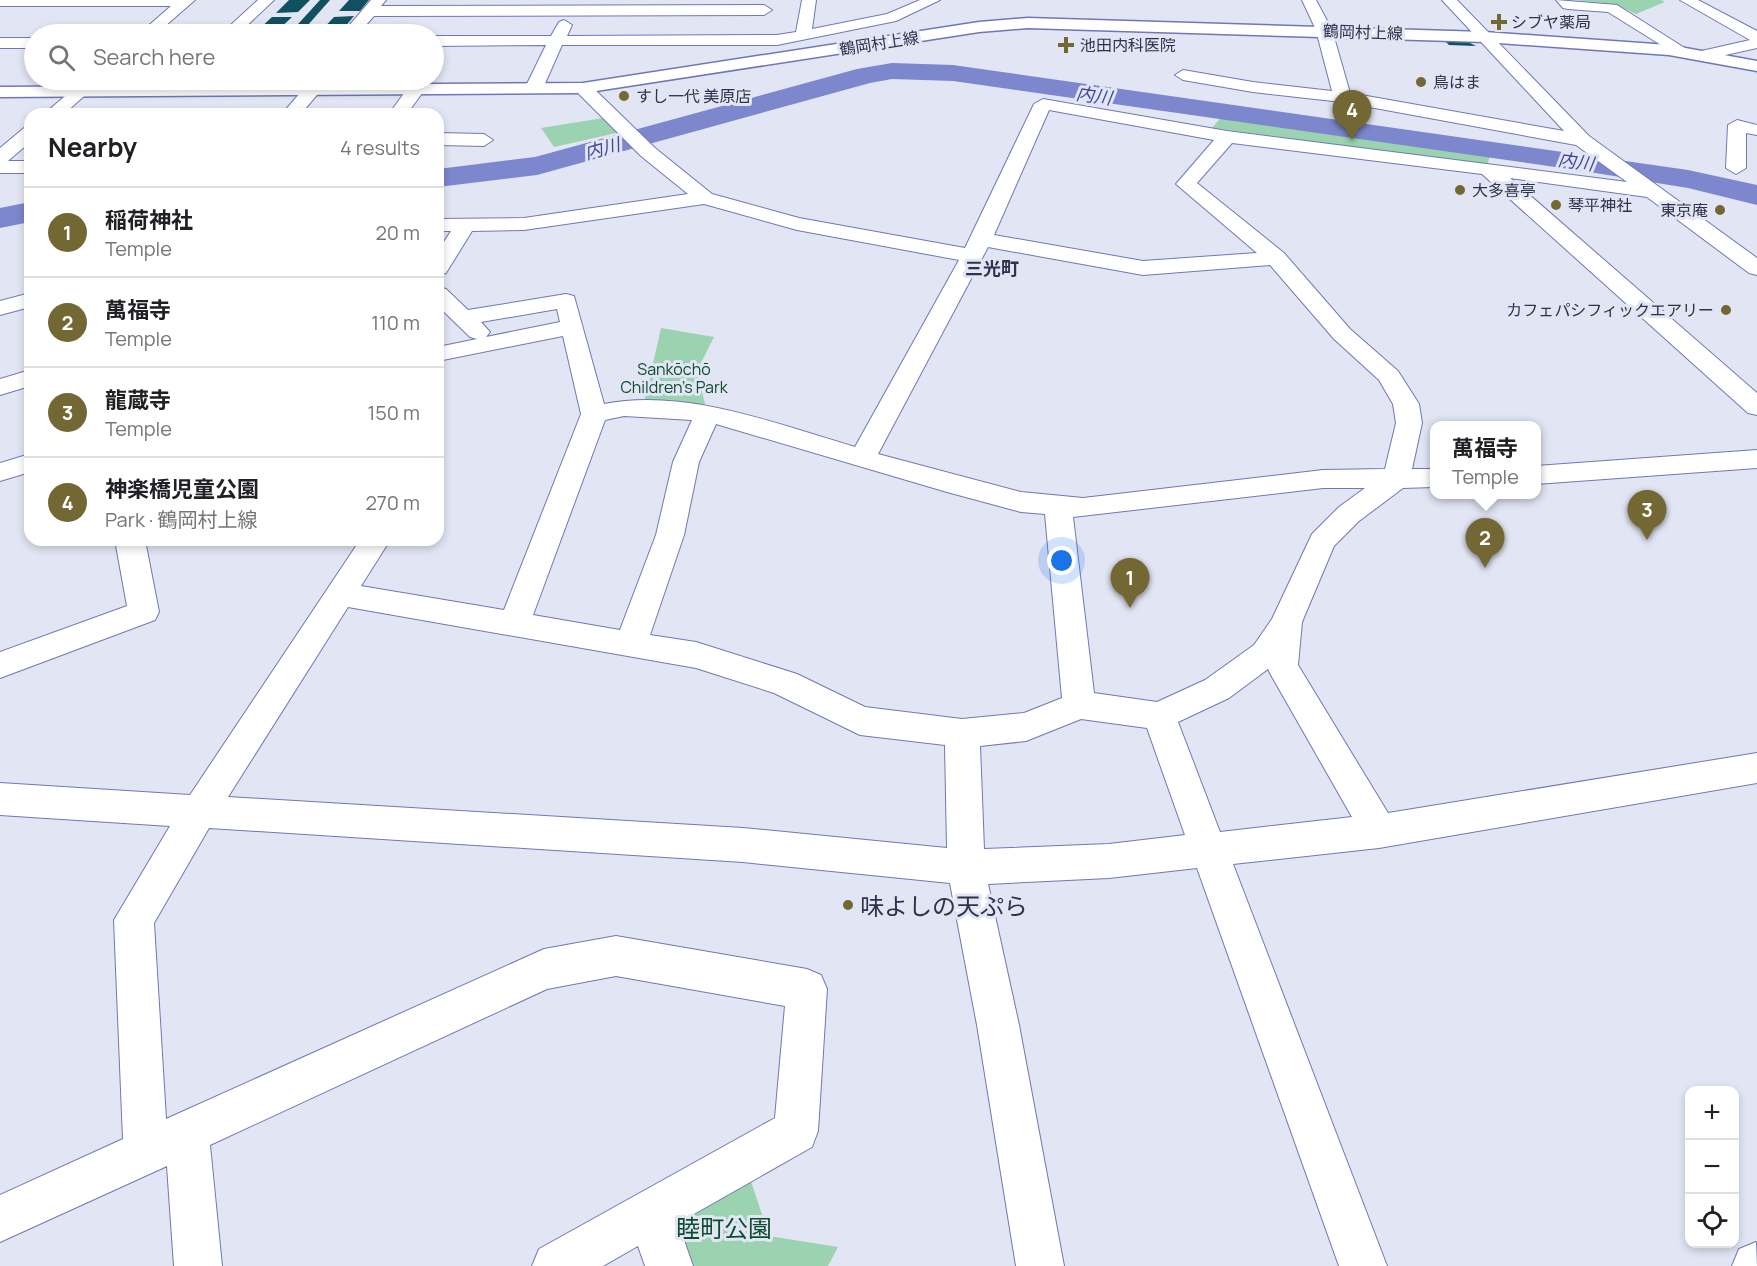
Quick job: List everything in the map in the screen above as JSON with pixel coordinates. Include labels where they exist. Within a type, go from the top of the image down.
[{"type":"main road","name":"鶴岡村上線","points":[[444,89],[583,88],[684,75],[978,27],[1028,23],[1324,30],[1485,37],[1683,52],[1757,66]]},
{"type":"main road","name":"鶴岡村上線","points":[[0,92],[155,90]]},
{"type":"street","points":[[240,24],[267,0]]},
{"type":"street","points":[[802,35],[809,0]]},
{"type":"street","points":[[444,41],[759,40],[802,35],[891,18],[933,0]]},
{"type":"street","points":[[1309,0],[1324,30],[1342,97]]},
{"type":"street","points":[[1449,0],[1582,140],[1757,268]]},
{"type":"street","points":[[1563,0],[1568,5],[1612,8],[1683,52]]},
{"type":"street","points":[[1687,0],[1757,37]]},
{"type":"street","points":[[0,2],[187,1]]},
{"type":"street","points":[[156,24],[162,22],[187,1]]},
{"type":"street","points":[[358,24],[374,5],[765,5],[759,40]]},
{"type":"street","points":[[534,88],[574,5]]},
{"type":"street","points":[[0,43],[24,43]]},
{"type":"street","points":[[1703,55],[1757,43]]},
{"type":"street","points":[[1183,75],[1253,87],[1342,97],[1582,140]]},
{"type":"street","points":[[583,88],[648,152],[705,198],[797,224],[1143,268],[1276,258]]},
{"type":"street","points":[[60,108],[82,90]]},
{"type":"street","points":[[295,108],[306,90]]},
{"type":"street","points":[[402,108],[415,90]]},
{"type":"street","points":[[862,458],[976,248],[1043,104],[1227,137],[1653,192]]},
{"type":"street","points":[[1736,168],[1737,125],[1757,130]]},
{"type":"street","points":[[0,158],[24,137]]},
{"type":"street","points":[[340,594],[515,622],[696,655],[785,683],[860,721],[962,733],[1026,728],[1079,705],[1159,716],[1217,689],[1265,654],[1286,622],[1322,541],[1349,514],[1396,479],[1409,423],[1406,404],[1389,376],[1342,334],[1276,258],[1186,184],[1227,137]]},
{"type":"street","points":[[444,139],[483,140]]},
{"type":"street","points":[[0,167],[24,166]]},
{"type":"street","points":[[1488,169],[1757,407]]},
{"type":"street","points":[[444,225],[524,224],[705,198]]},
{"type":"street","points":[[444,258],[465,225]]},
{"type":"street","points":[[444,300],[489,343]]},
{"type":"street","points":[[463,318],[566,301],[594,414],[515,622]]},
{"type":"street","points":[[0,308],[24,302]]},
{"type":"street","points":[[444,353],[571,327]]},
{"type":"street","points":[[0,387],[24,380]]},
{"type":"street","points":[[594,414],[624,408],[708,413],[1021,502],[1083,508],[1323,480],[1430,478]]},
{"type":"street","points":[[631,643],[670,535],[686,462],[708,413]]},
{"type":"street","points":[[1541,475],[1757,459]]},
{"type":"street","points":[[0,472],[24,465]]},
{"type":"street","points":[[1058,505],[1079,705]]},
{"type":"street","points":[[0,665],[144,612],[131,546]]},
{"type":"street","points":[[146,1153],[134,920],[199,811],[340,594],[365,546]]},
{"type":"street","points":[[1286,622],[1282,666],[1379,831]]},
{"type":"street","points":[[1159,716],[1363,1266]]},
{"type":"street","points":[[962,733],[966,867],[998,1025],[1040,1266]]},
{"type":"street","points":[[0,799],[743,845],[966,867],[1109,861],[1211,852],[1379,831],[1757,768]]},
{"type":"street","points":[[0,1219],[544,969],[616,956],[807,989],[796,1131],[556,1266]]},
{"type":"street","points":[[187,1135],[198,1266]]},
{"type":"street","points":[[651,1213],[669,1266]]},
{"type":"green space","points":[[1574,0],[1661,0],[1665,2],[1636,14],[1614,4]]},
{"type":"green space","points":[[1223,115],[1492,151],[1487,165],[1212,128]]},
{"type":"green space","points":[[609,117],[621,132],[554,147],[541,128]]},
{"type":"green space","name":"Sankōchō Children's Park","points":[[661,328],[714,337],[697,371],[706,408],[645,399]]},
{"type":"green space","name":"睦町公園","points":[[748,1172],[769,1236],[838,1247],[828,1266],[678,1266],[660,1214]]},
{"type":"building","points":[[289,0],[310,0],[298,12],[276,13]]},
{"type":"building","points":[[320,0],[330,0],[309,24],[298,24]]},
{"type":"building","points":[[349,0],[369,0],[360,11],[339,11]]},
{"type":"building","points":[[354,16],[347,24],[327,24],[334,17]]},
{"type":"building","points":[[272,17],[292,17],[285,24],[265,24]]},
{"type":"building","points":[[1443,39],[1462,39],[1476,46],[1449,45]]},
{"type":"waterway","name":"内川","points":[[444,178],[537,166],[867,75],[892,71],[953,73],[1583,162],[1688,179],[1757,195]]},
{"type":"waterway","name":"内川","points":[[0,218],[24,213]]},
{"type":"place","name":"シブヤ薬局","points":[[1499,22]]},
{"type":"place","name":"池田内科医院","points":[[1066,45]]},
{"type":"place","name":"鳥はま","points":[[1421,82]]},
{"type":"place","name":"すし一代 美原店","points":[[624,96]]},
{"type":"place","name":"神楽橋児童公園","points":[[1352,140]]},
{"type":"place","name":"大多喜亭","points":[[1460,190]]},
{"type":"place","name":"琴平神社","points":[[1556,205]]},
{"type":"place","name":"東京庵","points":[[1720,210]]},
{"type":"place","name":"カフェパシフィックエアリー","points":[[1726,310]]},
{"type":"place","name":"龍蔵寺","points":[[1647,540]]},
{"type":"place","name":"萬福寺","points":[[1485,568]]},
{"type":"place","name":"稲荷神社","points":[[1130,608]]},
{"type":"place","name":"味よしの天ぷら","points":[[848,905]]},
{"type":"district","name":"三光町","points":[[992,268]]}]
